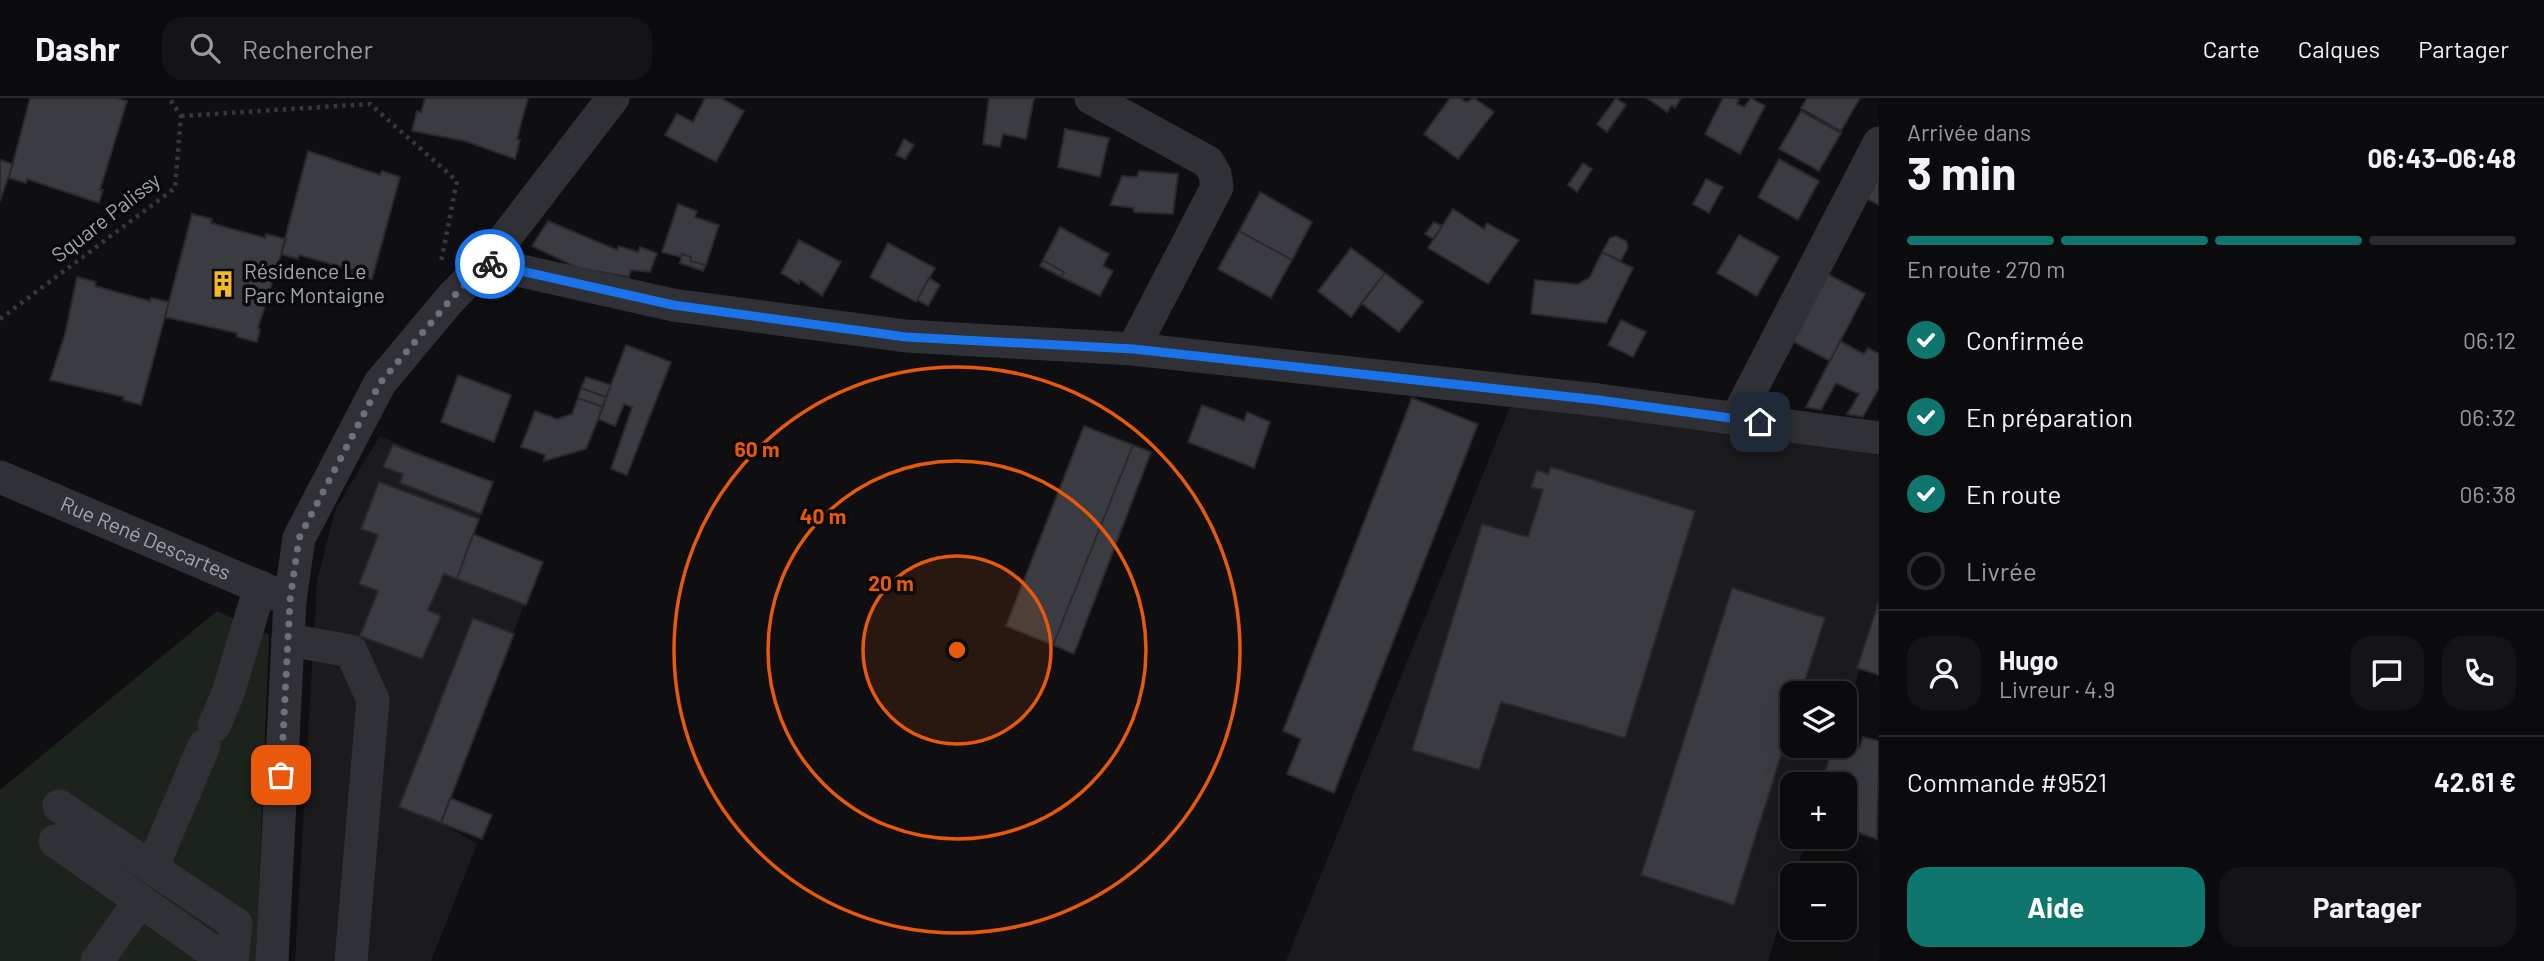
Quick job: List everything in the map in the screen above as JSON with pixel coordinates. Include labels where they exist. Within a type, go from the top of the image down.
[{"type":"street","points":[[272,961],[290,600],[299,538],[380,383],[452,298],[486,263],[613,98]]},
{"type":"street","points":[[1091,98],[1208,162],[1215,174],[1217,187],[1133,349]]},
{"type":"street","points":[[1736,419],[1879,143]]},
{"type":"street","points":[[486,263],[673,305],[906,337],[1133,349],[1598,400],[1879,438]]},
{"type":"street","name":"Rue René Descartes","points":[[0,477],[290,600]]},
{"type":"street","points":[[152,868],[228,693],[260,587]]},
{"type":"street","points":[[288,640],[351,651],[373,700],[351,961]]},
{"type":"street","points":[[59,806],[236,923],[232,961]]},
{"type":"street","points":[[55,841],[226,961]]},
{"type":"street","points":[[97,961],[140,901]]},
{"type":"path","points":[[169,98],[181,116],[370,104],[457,181],[441,263],[452,298]]},
{"type":"path","name":"Square Palissy","points":[[0,319],[175,188],[181,116]]},
{"type":"shaded area","points":[[1513,400],[1879,455],[1879,606],[1856,681],[1780,681],[1780,758],[1831,758],[1827,772],[1780,772],[1780,849],[1803,849],[1799,863],[1780,863],[1780,923],[1768,961],[1286,961]]},
{"type":"shaded area","points":[[380,436],[491,485],[458,579],[524,605],[440,822],[477,844],[431,961],[295,961],[317,581],[335,510]]},
{"type":"shaded area","points":[[217,611],[269,635],[256,961],[0,961],[0,790]]},
{"type":"building","points":[[30,98],[116,98],[127,101],[100,190],[103,190],[99,203],[27,179],[26,183],[9,178]]},
{"type":"building","points":[[425,98],[528,98],[517,139],[520,140],[515,159],[465,141],[412,131],[417,111],[421,112]]},
{"type":"building","points":[[705,98],[721,98],[744,111],[716,162],[665,135],[677,114],[693,122]]},
{"type":"building","points":[[989,98],[1034,98],[1026,139],[1003,134],[1000,147],[983,144]]},
{"type":"building","points":[[1450,98],[1461,98],[1466,102],[1474,98],[1494,112],[1458,159],[1424,134]]},
{"type":"building","points":[[1616,98],[1626,105],[1607,132],[1597,124]]},
{"type":"building","points":[[1647,98],[1681,98],[1675,108],[1672,105],[1667,112]]},
{"type":"building","points":[[1723,98],[1735,98],[1739,100],[1737,104],[1744,107],[1751,98],[1765,106],[1740,154],[1705,134]]},
{"type":"building","points":[[1807,98],[1860,98],[1841,131],[1801,108]]},
{"type":"building","points":[[1801,111],[1841,133],[1819,171],[1779,149]]},
{"type":"building","points":[[1065,129],[1109,138],[1100,177],[1058,167]]},
{"type":"building","points":[[904,139],[914,145],[905,159],[896,155]]},
{"type":"building","name":"Résidence Le Parc Montaigne","points":[[308,151],[380,175],[382,171],[400,177],[372,279],[352,274],[353,270],[299,255],[298,259],[281,254]]},
{"type":"building","points":[[1779,159],[1819,181],[1798,220],[1758,197]]},
{"type":"building","points":[[0,160],[13,164],[0,201]]},
{"type":"building","points":[[1583,163],[1592,169],[1577,192],[1568,185]]},
{"type":"building","points":[[1139,171],[1178,174],[1173,214],[1134,212],[1134,208],[1110,205],[1122,176],[1137,177]]},
{"type":"building","points":[[1879,176],[1879,205],[1863,197]]},
{"type":"building","points":[[1706,179],[1723,187],[1709,213],[1693,204]]},
{"type":"building","points":[[1260,192],[1312,222],[1292,260],[1239,231]]},
{"type":"building","points":[[678,204],[697,211],[695,217],[719,225],[706,265],[690,261],[691,257],[682,254],[681,257],[662,252]]},
{"type":"building","points":[[1453,209],[1484,229],[1487,223],[1519,240],[1488,284],[1428,248]]},
{"type":"building","name":"Résidence Le Parc Montaigne","points":[[192,214],[212,219],[211,223],[265,238],[266,234],[286,239],[258,328],[257,342],[237,337],[237,333],[165,317]]},
{"type":"building","points":[[548,221],[617,250],[619,246],[638,252],[640,247],[657,253],[650,272],[631,270],[629,277],[578,268],[532,246]]},
{"type":"building","points":[[1434,222],[1442,226],[1433,239],[1425,234]]},
{"type":"building","points":[[1060,227],[1109,254],[1103,266],[1113,271],[1100,296],[1061,277],[1064,272],[1043,260]]},
{"type":"building","points":[[1239,231],[1292,260],[1271,298],[1218,269]]},
{"type":"building","points":[[1739,235],[1779,257],[1757,296],[1717,273]]},
{"type":"building","points":[[1616,236],[1626,241],[1628,247],[1621,261],[1602,252],[1610,238]]},
{"type":"building","points":[[799,240],[841,262],[822,296],[800,280],[799,284],[781,273]]},
{"type":"building","points":[[888,243],[935,268],[916,302],[870,277]]},
{"type":"building","points":[[1351,248],[1385,273],[1351,317],[1318,291]]},
{"type":"building","points":[[1602,252],[1633,268],[1606,323],[1531,314],[1535,280],[1578,284],[1590,277]]},
{"type":"building","points":[[682,254],[691,257],[690,261],[706,265],[703,271],[680,263]]},
{"type":"building","points":[[1043,260],[1064,272],[1061,277],[1040,266]]},
{"type":"building","points":[[1824,272],[1865,294],[1830,361],[1788,339]]},
{"type":"building","points":[[1385,273],[1423,302],[1399,332],[1361,303]]},
{"type":"building","points":[[77,277],[96,282],[95,286],[150,301],[151,298],[169,302],[141,405],[123,400],[124,397],[50,380],[65,334]]},
{"type":"building","points":[[929,278],[940,285],[928,306],[917,300]]},
{"type":"building","points":[[1621,320],[1646,332],[1633,357],[1608,345]]},
{"type":"building","points":[[1840,341],[1864,354],[1868,348],[1879,354],[1879,388],[1863,417],[1847,414],[1859,394],[1836,383],[1821,410],[1806,407]]},
{"type":"building","points":[[626,345],[671,362],[627,475],[611,469],[632,407],[624,404],[615,426],[598,419]]},
{"type":"building","points":[[458,375],[511,395],[494,442],[441,422]]},
{"type":"building","points":[[586,377],[611,385],[606,397],[581,388]]},
{"type":"building","points":[[581,388],[606,397],[603,407],[578,398]]},
{"type":"building","points":[[578,398],[603,407],[586,449],[544,461],[545,455],[521,447],[535,411],[557,419],[572,414]]},
{"type":"building","points":[[1412,398],[1478,424],[1334,793],[1287,774],[1301,739],[1283,731]]},
{"type":"building","points":[[1202,405],[1244,421],[1247,412],[1270,422],[1254,468],[1188,442]]},
{"type":"building","points":[[1084,426],[1133,445],[1053,645],[1006,626]]},
{"type":"building","points":[[393,445],[493,482],[481,514],[400,483],[403,474],[383,467]]},
{"type":"building","points":[[1133,445],[1151,452],[1074,654],[1053,645]]},
{"type":"building","points":[[1551,467],[1695,511],[1625,738],[1501,702],[1479,770],[1412,750],[1482,524],[1528,537],[1543,490],[1531,487],[1537,470],[1548,474]]},
{"type":"building","points":[[379,482],[479,519],[457,579],[444,574],[428,610],[441,616],[422,659],[360,636],[378,591],[359,584],[378,535],[361,529]]},
{"type":"building","points":[[473,534],[543,562],[526,605],[457,579]]},
{"type":"building","points":[[1732,588],[1825,618],[1805,681],[1780,681],[1780,758],[1734,905],[1641,875]]},
{"type":"building","points":[[1879,604],[1879,675],[1857,668]]},
{"type":"building","points":[[473,618],[514,634],[441,823],[399,807]]},
{"type":"building","points":[[1863,737],[1879,741],[1877,839],[1857,832],[1857,772],[1825,772],[1829,758],[1857,758],[1857,746],[1860,747]]},
{"type":"building","points":[[450,798],[492,815],[482,839],[441,823]]},
{"type":"way so far","points":[[281,775],[290,600],[299,538],[380,383],[452,298],[486,263],[490,264]]},
{"type":"place","name":"Résidence Le Parc Montaigne","points":[[223,284]]},
{"type":"route","points":[[490,264],[673,305],[906,337],[1133,349],[1598,400],[1760,422]]}]
